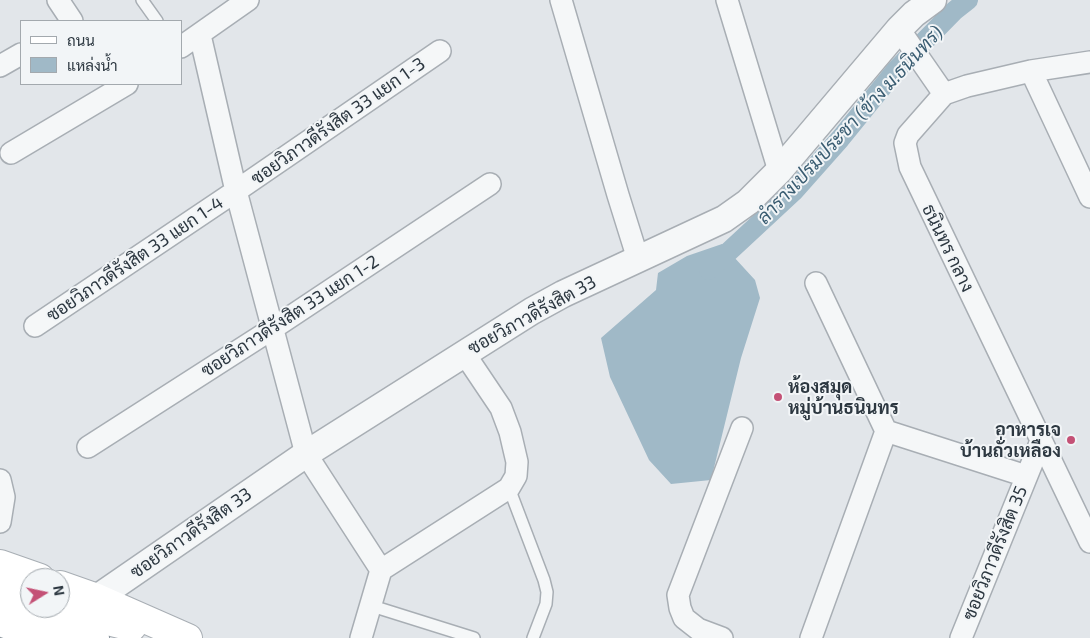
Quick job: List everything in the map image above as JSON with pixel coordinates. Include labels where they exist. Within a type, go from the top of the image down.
[{"type":"main road","points":[[0,564],[20,571]]},
{"type":"main road","points":[[70,589],[97,598],[187,638]]},
{"type":"main road","points":[[0,590],[20,597]]},
{"type":"main road","points":[[70,607],[97,598]]},
{"type":"main road","points":[[0,605],[96,638]]},
{"type":"main road","points":[[70,612],[187,638]]},
{"type":"main road","points":[[0,622],[46,638]]},
{"type":"street","points":[[58,0],[71,20]]},
{"type":"street","points":[[182,46],[248,0]]},
{"type":"street","points":[[561,0],[638,259]]},
{"type":"street","points":[[727,0],[779,171]]},
{"type":"street","points":[[912,16],[939,87]]},
{"type":"street","name":"ซอยวิภาวดีรังสิต 33","points":[[97,598],[306,454],[532,311],[563,294],[724,219],[748,202],[779,171],[912,16]]},
{"type":"street","points":[[200,35],[236,192],[306,454],[381,570]]},
{"type":"street","name":"ซอยวิภาวดีรังสิต 33 แยก 1-3","points":[[236,192],[440,51]]},
{"type":"street","points":[[0,66],[20,55]]},
{"type":"street","name":"ธนินทร กลาง","points":[[1090,62],[1031,71],[967,86],[939,87],[908,135],[905,143],[910,167],[1090,542]]},
{"type":"street","points":[[1031,71],[1090,197]]},
{"type":"street","points":[[11,153],[119,86]]},
{"type":"street","name":"ซอยวิภาวดีรังสิต 33 แยก 1-2","points":[[88,447],[272,329],[490,184]]},
{"type":"street","name":"ซอยวิภาวดีรังสิต 33 แยก 1-4","points":[[35,326],[236,192]]},
{"type":"street","points":[[811,638],[886,432],[816,283]]},
{"type":"street","points":[[361,638],[372,606],[381,570],[509,488],[516,476],[517,462],[510,432],[501,408],[464,353]]},
{"type":"street","points":[[722,638],[698,629],[684,618],[678,595],[742,428]]},
{"type":"street","points":[[886,432],[1026,476]]},
{"type":"street","name":"ซอยวิภาวดีรังสิต 35","points":[[961,638],[1041,441]]},
{"type":"street","points":[[0,480],[4,497],[0,522]]},
{"type":"lane","points":[[142,0],[156,20]]},
{"type":"lane","points":[[509,488],[547,592],[546,604],[533,638]]},
{"type":"lane","points":[[372,606],[474,638]]},
{"type":"water","points":[[722,244],[755,280],[760,298],[741,358],[711,480],[671,484],[649,460],[610,377],[601,338],[656,290],[658,273],[687,256]]},
{"type":"waterway","name":"ลำรางเปรมประชา (ข้าง ม.ธนินทร)","points":[[709,270],[793,192],[840,139],[896,70],[954,11],[968,0]]},
{"type":"place","name":"ห้องสมุด หมู่บ้านธนินทร","points":[[778,397]]},
{"type":"place","name":"อาหารเจ บ้านถั่วเหลือง","points":[[1071,440]]}]
